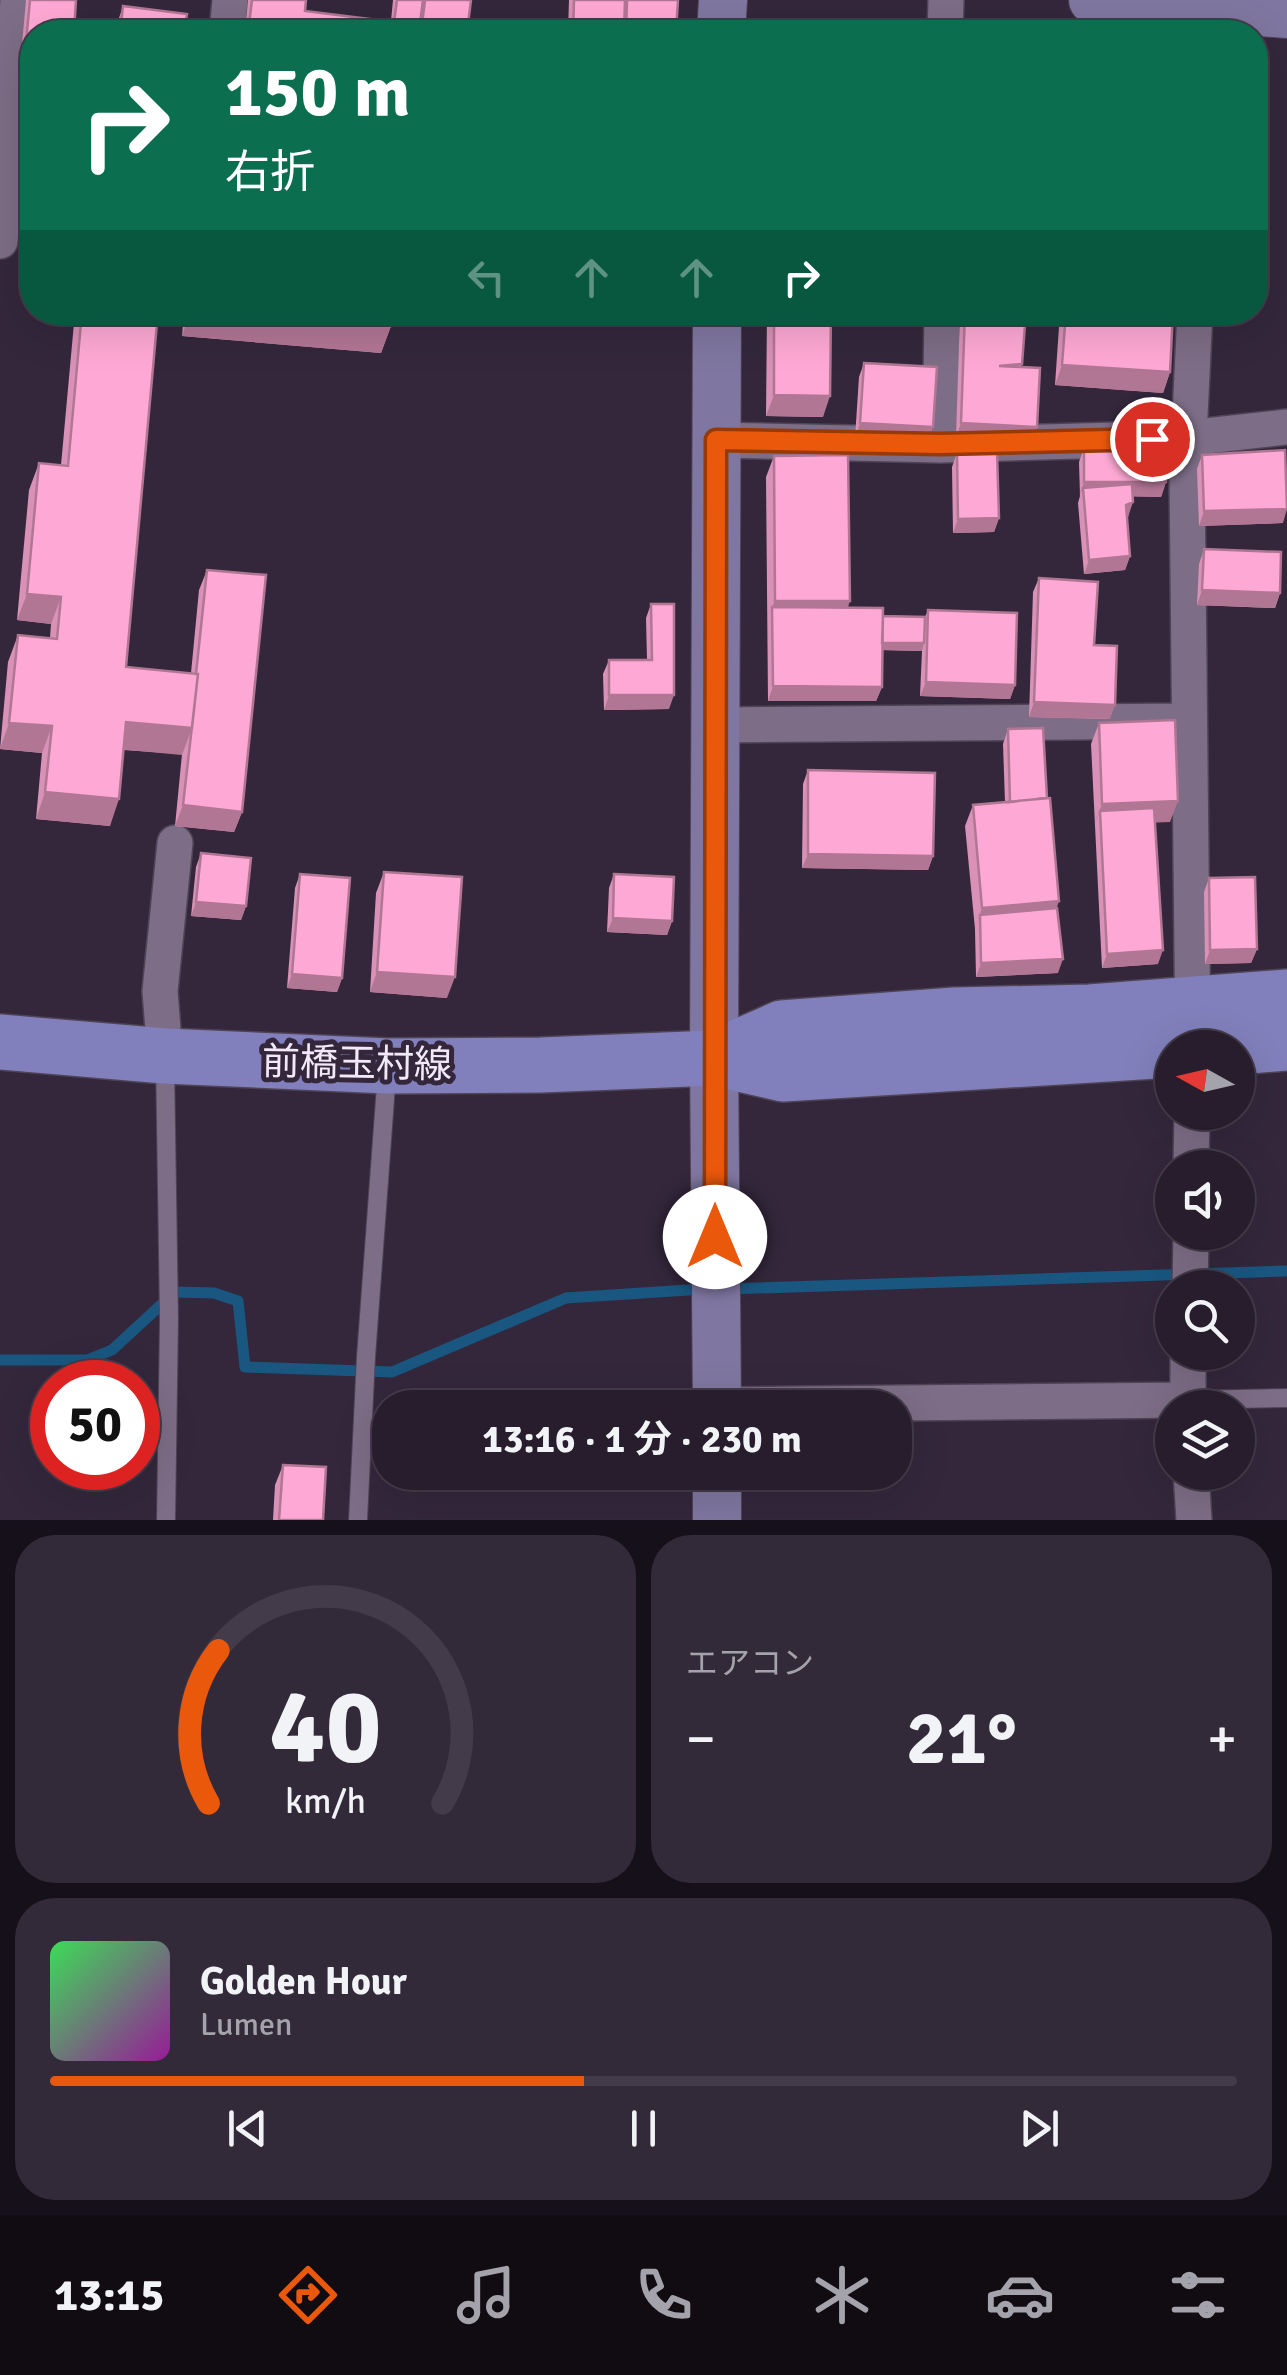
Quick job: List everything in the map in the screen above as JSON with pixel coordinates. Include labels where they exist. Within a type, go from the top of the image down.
[{"type":"main road","points":[[1092,0],[1214,20],[1287,14]]},
{"type":"main road","points":[[717,325],[717,1390]]},
{"type":"main road","name":"前橋玉村線","points":[[1213,1030],[1287,997]]},
{"type":"main road","name":"前橋玉村線","points":[[0,1042],[165,1056],[388,1066],[714,1058],[783,1074],[1155,1041]]},
{"type":"main road","name":"前橋玉村線","points":[[1255,1041],[1287,1043]]},
{"type":"main road","points":[[717,1490],[717,1520]]},
{"type":"street","points":[[0,241],[12,181],[18,0]]},
{"type":"street","points":[[940,444],[942,325]]},
{"type":"street","points":[[1194,325],[1188,438],[1188,721],[1195,1030]]},
{"type":"street","points":[[716,440],[940,444],[1188,438],[1287,427]]},
{"type":"street","points":[[717,724],[1188,721]]},
{"type":"street","points":[[165,1056],[160,991],[174,843]]},
{"type":"street","points":[[912,1405],[1155,1404]]},
{"type":"street","points":[[1192,1490],[1194,1520]]},
{"type":"lane","points":[[165,1056],[169,1286],[166,1520]]},
{"type":"lane","points":[[358,1520],[364,1382],[388,1066]]},
{"type":"lane","points":[[1255,1400],[1287,1398]]},
{"type":"building","points":[[30,0],[76,0],[75,20],[28,20]]},
{"type":"building","points":[[252,0],[306,0],[305,11],[378,20],[250,20]]},
{"type":"building","points":[[397,0],[423,0],[420,20],[394,20]]},
{"type":"building","points":[[425,0],[471,0],[468,20],[422,20]]},
{"type":"building","points":[[574,0],[625,0],[624,20],[573,20]]},
{"type":"building","points":[[627,0],[678,0],[677,20],[626,20]]},
{"type":"building","points":[[123,6],[187,14],[186,20],[121,20]]},
{"type":"building","points":[[81,325],[157,325],[126,667],[198,674],[192,728],[126,722],[119,799],[45,792],[52,726],[9,723],[18,635],[57,639],[61,597],[27,594],[39,463],[68,466]]},
{"type":"building","points":[[774,325],[831,325],[830,396],[774,395]]},
{"type":"building","points":[[965,325],[1025,325],[1022,364],[999,366],[1040,368],[1037,427],[961,423]]},
{"type":"building","points":[[1065,325],[1172,325],[1170,372],[1062,365]]},
{"type":"building","points":[[864,363],[937,367],[933,427],[860,423]]},
{"type":"building","points":[[1084,448],[1154,448],[1166,461],[1166,482],[1084,482]]},
{"type":"building","points":[[1285,450],[1287,509],[1204,511],[1202,455]]},
{"type":"building","points":[[997,452],[999,518],[958,519],[957,453]]},
{"type":"building","points":[[848,455],[850,601],[775,601],[774,456]]},
{"type":"building","points":[[1132,484],[1133,502],[1126,505],[1130,556],[1089,560],[1083,488]]},
{"type":"building","points":[[1204,549],[1281,552],[1280,593],[1202,590]]},
{"type":"building","points":[[207,570],[266,575],[242,812],[183,805]]},
{"type":"building","points":[[1039,578],[1098,582],[1094,645],[1117,646],[1115,705],[1034,702]]},
{"type":"building","points":[[651,604],[674,604],[674,695],[609,695],[609,660],[652,660]]},
{"type":"building","points":[[772,607],[883,608],[882,687],[773,686]]},
{"type":"building","points":[[928,610],[1017,613],[1015,685],[926,682]]},
{"type":"building","points":[[883,616],[925,617],[924,643],[882,643]]},
{"type":"building","points":[[1175,720],[1178,801],[1102,804],[1099,723]]},
{"type":"building","points":[[1043,728],[1047,798],[1010,802],[1008,729]]},
{"type":"building","points":[[808,770],[935,773],[933,856],[808,854]]},
{"type":"building","points":[[1050,798],[1059,901],[982,908],[973,805]]},
{"type":"building","points":[[1154,808],[1163,950],[1107,954],[1100,811]]},
{"type":"building","points":[[201,853],[251,858],[246,906],[196,902]]},
{"type":"building","points":[[384,872],[462,877],[455,977],[377,972]]},
{"type":"building","points":[[300,874],[350,878],[342,978],[292,974]]},
{"type":"building","points":[[614,874],[674,877],[672,921],[613,918]]},
{"type":"building","points":[[1255,877],[1257,949],[1210,950],[1209,878]]},
{"type":"building","points":[[1057,908],[1063,959],[981,963],[980,915]]},
{"type":"building","points":[[283,1465],[326,1467],[323,1520],[279,1520]]},
{"type":"waterway","points":[[727,1289],[1287,1271]]},
{"type":"waterway","points":[[0,1360],[87,1360],[112,1350],[175,1292],[214,1293],[238,1301],[245,1367],[392,1372],[566,1298],[703,1289]]},
{"type":"route","points":[[715,1237],[716,440],[940,444],[1152,439]]}]
